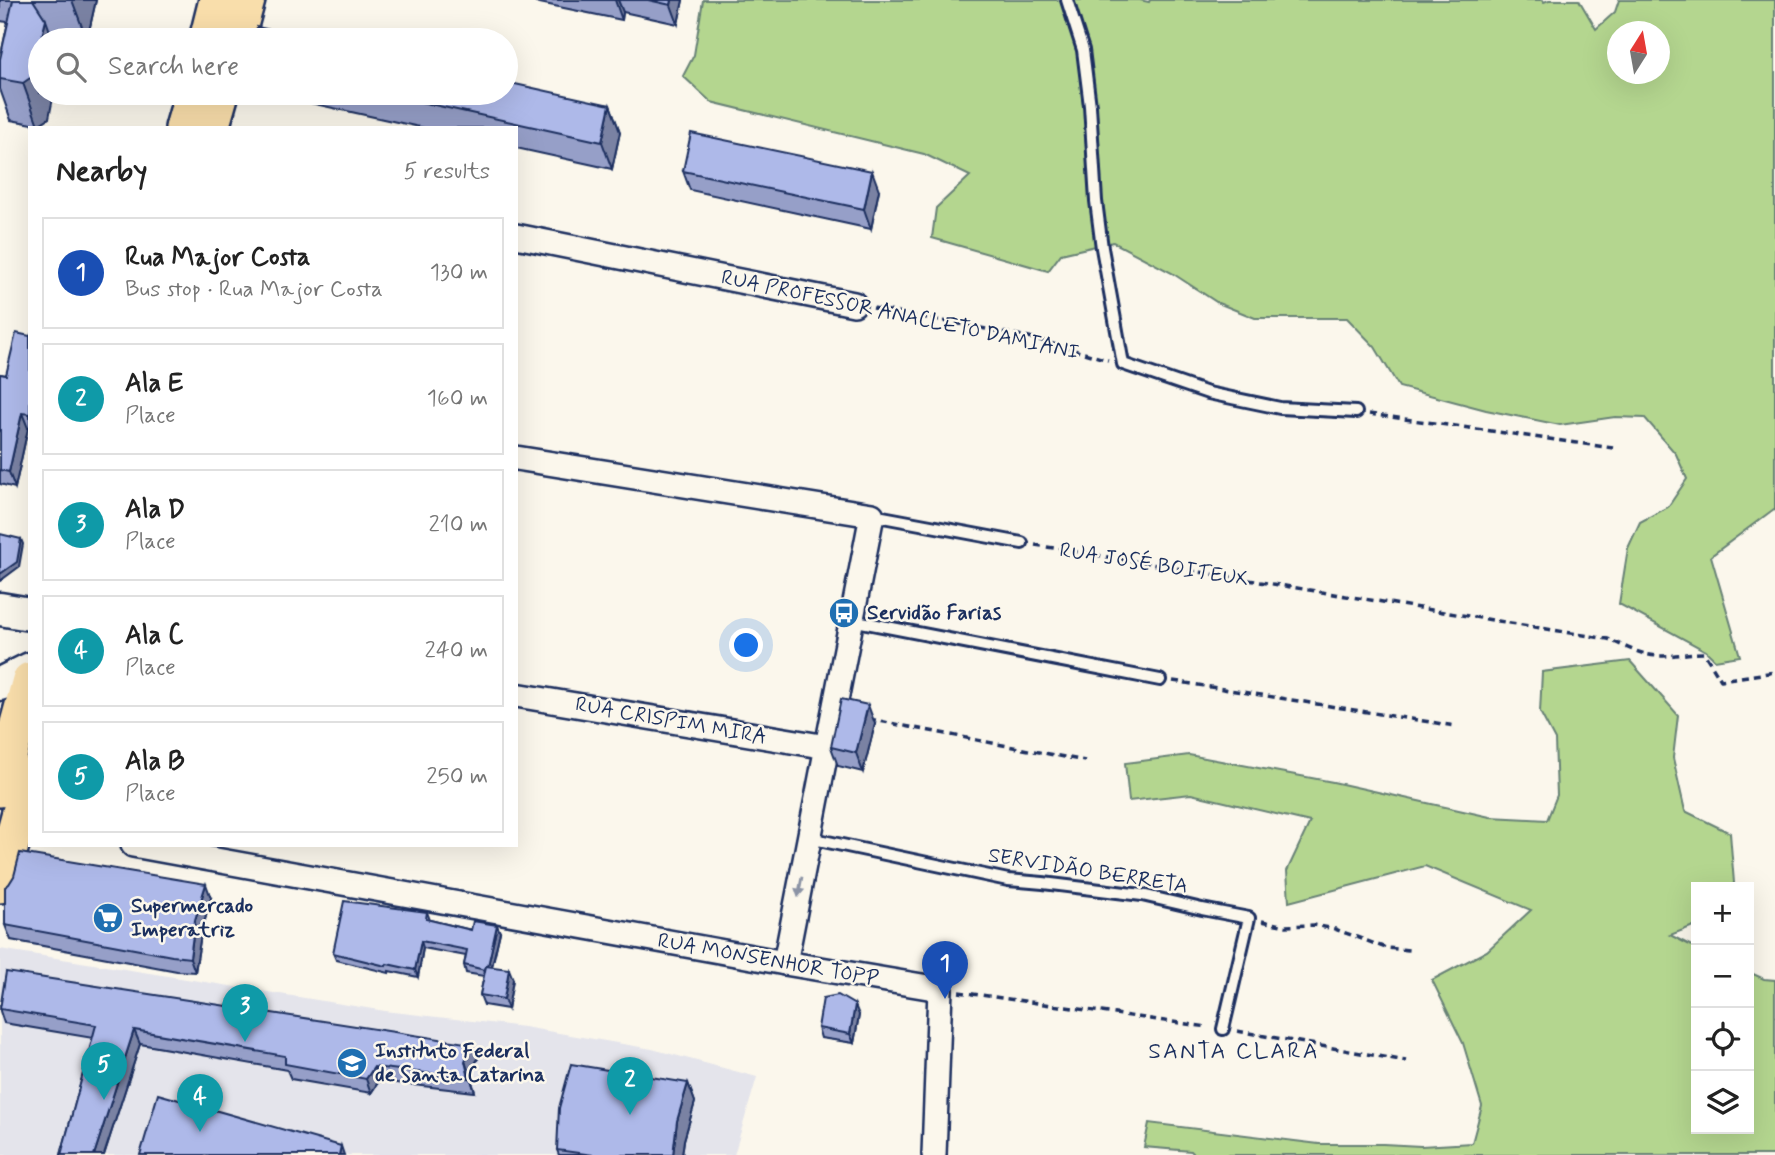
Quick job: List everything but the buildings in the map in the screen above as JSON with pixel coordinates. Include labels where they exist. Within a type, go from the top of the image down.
[{"type":"main road","points":[[210,28],[217,0]]},
{"type":"main road","points":[[239,28],[247,0]]},
{"type":"main road","points":[[184,126],[190,105]]},
{"type":"main road","points":[[212,126],[218,105]]},
{"type":"main road","points":[[0,609],[28,614]]},
{"type":"main road","points":[[0,684],[28,670]]},
{"type":"main road","points":[[0,789],[28,687]]},
{"type":"main road","points":[[0,885],[23,825],[28,790]]},
{"type":"street","name":"RUA PROFESSOR ANACLETO DAMIANI","points":[[518,236],[853,304]]},
{"type":"street","points":[[518,458],[872,514],[785,963]]},
{"type":"street","name":"RUA CRISPIM MIRA","points":[[518,695],[827,747]]},
{"type":"street","name":"RUA MONSENHOR TOPP","points":[[144,847],[940,989]]},
{"type":"street","points":[[934,1155],[940,989]]},
{"type":"lane","points":[[1067,0],[1083,50],[1102,248],[1123,364],[1208,393],[1280,408],[1356,412]]},
{"type":"lane","points":[[872,514],[1022,543]]},
{"type":"lane","points":[[851,620],[1160,680]]},
{"type":"lane","name":"SERVIDÃO BERRETA","points":[[809,838],[1008,880],[1142,895],[1249,918]]},
{"type":"lane","points":[[1223,1029],[1249,918]]},
{"type":"path","name":"RUA PROFESSOR ANACLETO DAMIANI","points":[[853,304],[1028,337],[1123,364]]},
{"type":"path","points":[[1356,412],[1613,448]]},
{"type":"path","name":"RUA JOSÉ BOITEUX","points":[[1022,543],[1608,639],[1637,652],[1658,656],[1704,653],[1721,680],[1775,672]]},
{"type":"path","points":[[1160,680],[1455,726]]},
{"type":"path","points":[[833,715],[845,715],[1085,761]]},
{"type":"path","points":[[1249,918],[1286,926],[1314,925],[1335,929],[1385,948],[1409,950]]},
{"type":"path","points":[[940,989],[1223,1029],[1406,1060]]},
{"type":"shaded area","name":"Instituto Federal de Santa Catarina","points":[[0,949],[385,1011],[524,1027],[652,1049],[757,1077],[734,1155],[0,1155]]},
{"type":"green space","points":[[703,0],[1579,0],[1596,29],[1615,12],[1619,0],[1775,0],[1775,510],[1711,556],[1740,656],[1715,660],[1706,651],[1619,604],[1628,548],[1640,522],[1668,507],[1687,479],[1676,454],[1645,418],[1615,417],[1560,425],[1486,410],[1399,387],[1375,347],[1347,318],[1255,318],[1218,303],[1172,273],[1113,242],[1061,254],[1048,271],[932,238],[936,208],[970,176],[924,154],[711,102],[683,76],[694,55]]},
{"type":"green space","points":[[1630,661],[1678,715],[1673,758],[1685,811],[1730,833],[1734,882],[1691,882],[1691,927],[1670,935],[1691,946],[1691,1134],[1754,1134],[1754,974],[1775,980],[1775,1155],[1195,1155],[1191,1151],[1144,1147],[1149,1123],[1319,1144],[1421,1146],[1472,1143],[1482,1106],[1463,1043],[1432,980],[1487,951],[1531,910],[1425,866],[1289,902],[1287,871],[1310,822],[1191,794],[1129,801],[1125,763],[1189,755],[1333,782],[1490,817],[1547,820],[1557,795],[1555,740],[1540,712],[1542,672]]},
{"type":"place","name":"Servidão Farias","points":[[844,613]]},
{"type":"place","name":"Supermercado Imperatriz","points":[[108,918]]},
{"type":"place","name":"Rua Major Costa","points":[[945,999]]},
{"type":"place","name":"Ala D","points":[[245,1042]]},
{"type":"place","name":"Instituto Federal de Santa Catarina","points":[[352,1063]]},
{"type":"place","name":"Ala B","points":[[104,1100]]},
{"type":"place","name":"Ala E","points":[[630,1115]]},
{"type":"place","name":"Ala C","points":[[200,1132]]},
{"type":"district","name":"SANTA CLARA","points":[[1234,1052]]}]
